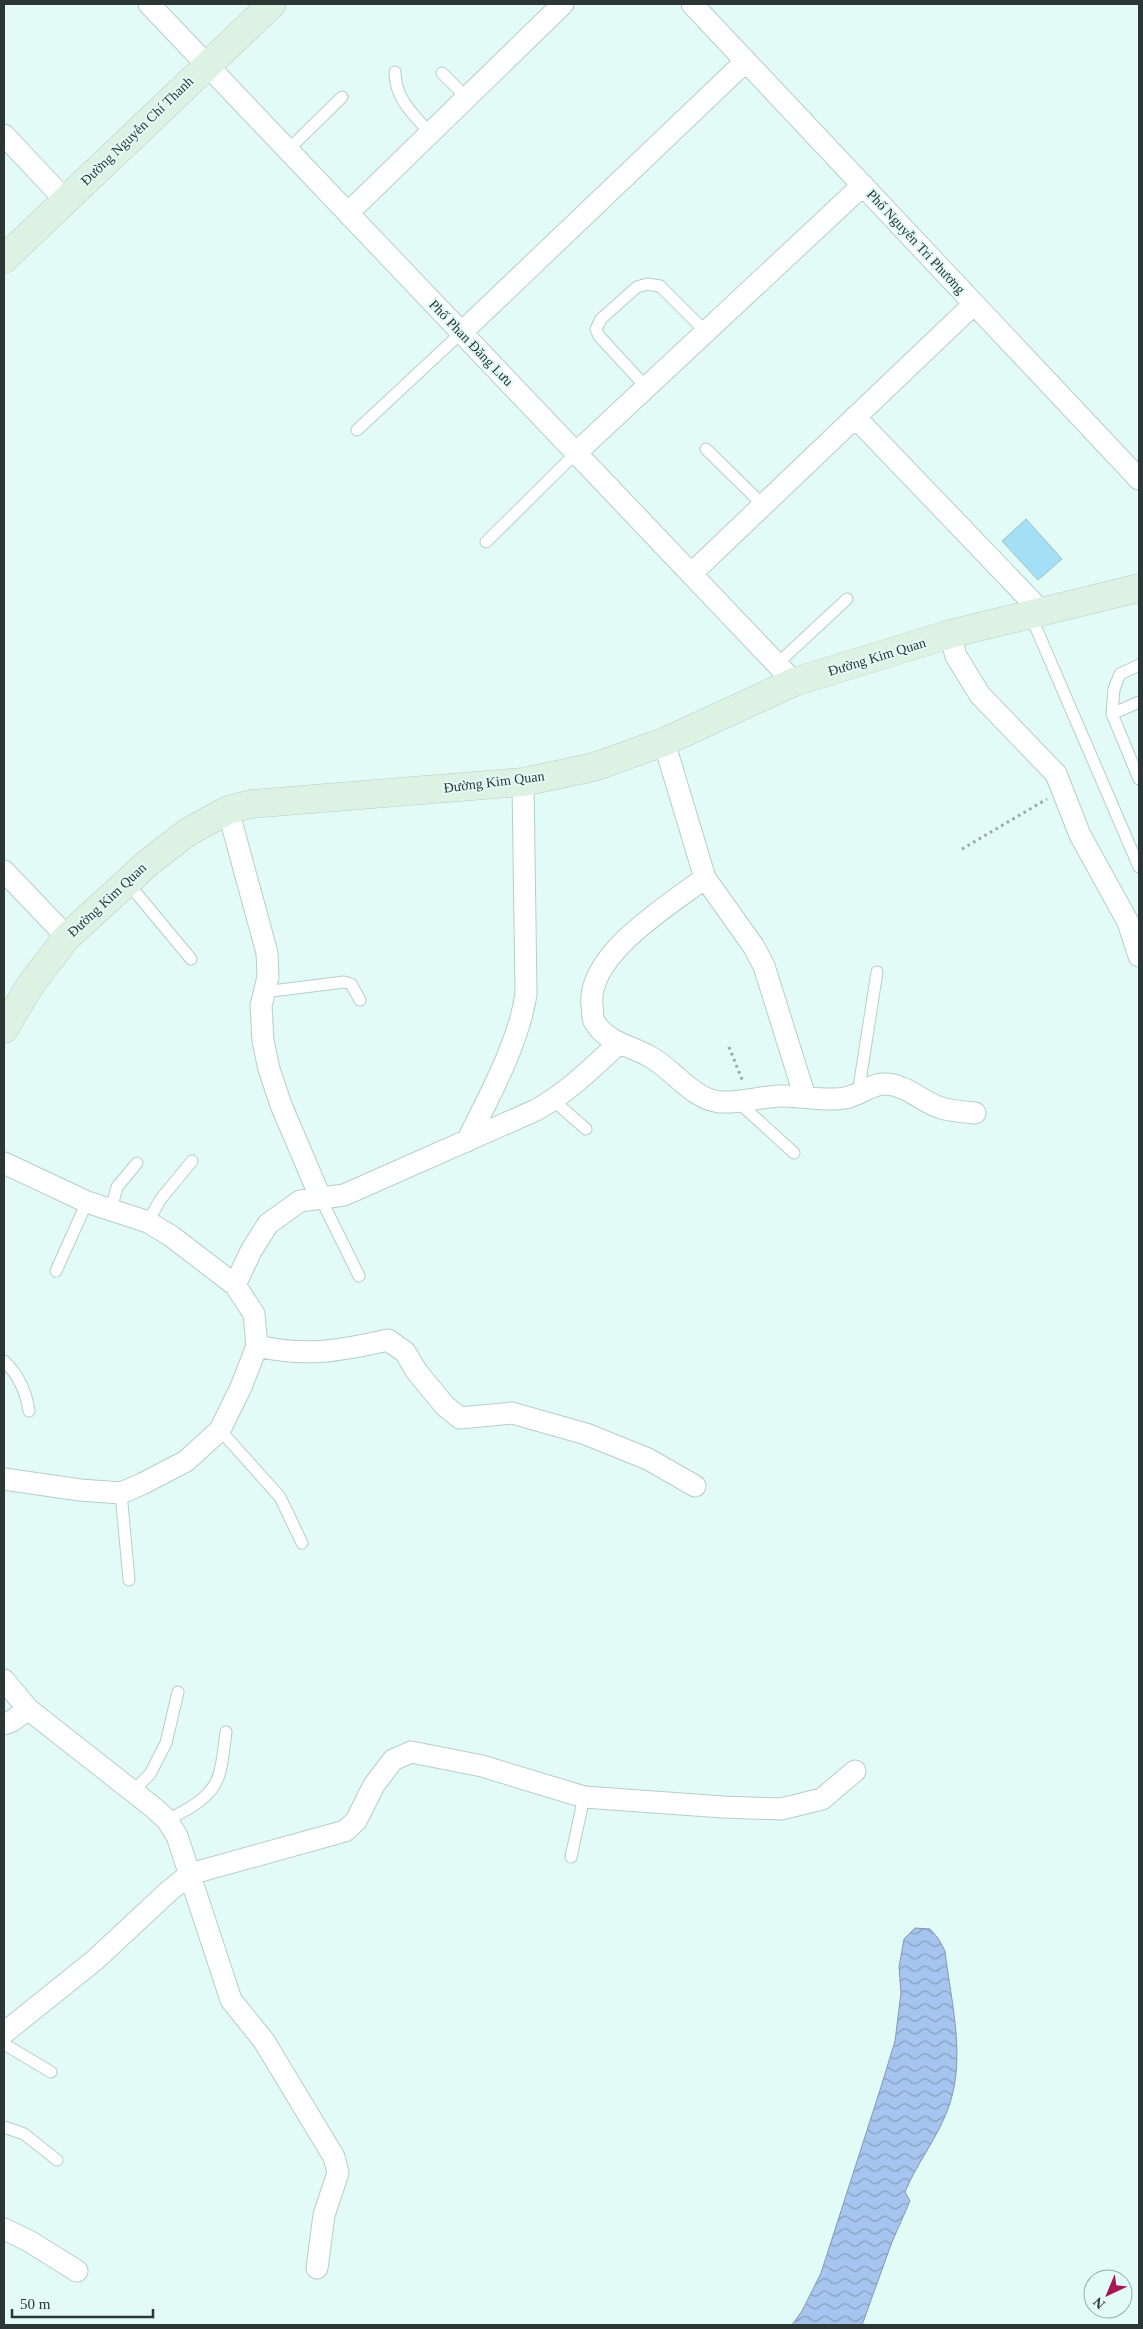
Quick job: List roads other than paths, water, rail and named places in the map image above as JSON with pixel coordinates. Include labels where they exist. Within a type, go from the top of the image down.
[{"type":"main road","name":"Đường Nguyễn Chí Thanh","points":[[4,259],[272,4]]},
{"type":"main road","name":"Đường Kim Quan","points":[[4,1030],[31,984],[67,937],[149,862],[188,832],[228,810],[251,804],[523,782],[594,767],[664,742],[785,673],[1139,588]]},
{"type":"street","name":"Phố Phan Đăng Lưu","points":[[149,4],[785,673]]},
{"type":"street","points":[[348,213],[563,4]]},
{"type":"street","name":"Phố Nguyễn Tri Phương","points":[[692,4],[1139,479]]},
{"type":"street","points":[[461,332],[746,61]]},
{"type":"street","points":[[4,135],[65,200]]},
{"type":"street","points":[[576,453],[863,185]]},
{"type":"street","points":[[691,574],[974,304]]},
{"type":"street","points":[[855,417],[1035,612]]},
{"type":"street","points":[[950,634],[956,656],[980,694],[1018,737],[1046,762],[1056,774],[1080,835],[1128,922],[1139,956]]},
{"type":"street","points":[[664,742],[705,878],[754,947],[764,966],[805,1097]]},
{"type":"street","points":[[467,1141],[495,1084],[524,1008],[526,994],[523,782]]},
{"type":"street","points":[[228,810],[267,953],[268,977],[261,1006],[263,1041],[269,1069],[281,1105],[321,1199]]},
{"type":"street","points":[[4,871],[67,937]]},
{"type":"street","points":[[705,878],[652,916],[620,944],[600,972],[590,994],[594,1020],[618,1044],[647,1055],[703,1097],[719,1102],[782,1096],[843,1099],[858,1094],[876,1084],[889,1084],[914,1093],[940,1108],[975,1113]]},
{"type":"street","points":[[235,1285],[251,1251],[268,1224],[300,1201],[344,1195],[554,1100],[618,1044]]},
{"type":"street","points":[[4,1163],[87,1202],[148,1222],[171,1236],[235,1285],[254,1314],[257,1346],[241,1387],[220,1430],[186,1461],[121,1493],[80,1490],[4,1479]]},
{"type":"street","points":[[257,1346],[286,1352],[316,1353],[388,1340],[405,1352],[417,1372],[445,1406],[460,1418],[512,1414],[586,1434],[648,1459],[695,1486]]},
{"type":"street","points":[[4,1680],[28,1709],[133,1791],[167,1820],[177,1836],[231,2000],[264,2041],[334,2157],[338,2174],[324,2215],[317,2268]]},
{"type":"street","points":[[4,1724],[12,1721],[28,1709]]},
{"type":"street","points":[[4,2033],[95,1960],[190,1874],[345,1831],[356,1821],[374,1785],[393,1760],[411,1752],[482,1766],[584,1796],[723,1807],[782,1808],[822,1798],[856,1771]]},
{"type":"street","points":[[4,2229],[29,2241],[77,2271]]},
{"type":"lane","points":[[395,72],[396,87],[403,102],[430,133]]},
{"type":"lane","points":[[442,73],[466,97]]},
{"type":"lane","points":[[288,150],[342,97]]},
{"type":"lane","points":[[646,387],[599,336],[596,329],[598,324],[612,308],[636,287],[654,284],[665,291],[706,332]]},
{"type":"lane","points":[[357,430],[461,332]]},
{"type":"lane","points":[[706,449],[763,505]]},
{"type":"lane","points":[[486,542],[576,453]]},
{"type":"lane","points":[[785,673],[847,599]]},
{"type":"lane","points":[[1035,612],[1134,838],[1139,866]]},
{"type":"lane","points":[[1139,665],[1120,674],[1114,689],[1112,714],[1139,779]]},
{"type":"lane","points":[[1112,714],[1139,702]]},
{"type":"lane","points":[[127,882],[191,959]]},
{"type":"lane","points":[[858,1094],[877,972]]},
{"type":"lane","points":[[264,992],[344,982],[351,984],[360,1000]]},
{"type":"lane","points":[[554,1100],[586,1129]]},
{"type":"lane","points":[[743,1100],[794,1153]]},
{"type":"lane","points":[[148,1222],[160,1200],[192,1161]]},
{"type":"lane","points":[[111,1209],[117,1186],[136,1163]]},
{"type":"lane","points":[[321,1199],[359,1276]]},
{"type":"lane","points":[[56,1271],[87,1202]]},
{"type":"lane","points":[[4,1362],[17,1376],[26,1395],[29,1411]]},
{"type":"lane","points":[[220,1430],[280,1497],[302,1543]]},
{"type":"lane","points":[[121,1493],[129,1580]]},
{"type":"lane","points":[[133,1791],[150,1774],[166,1743],[178,1692]]},
{"type":"lane","points":[[167,1820],[189,1809],[206,1796],[215,1783],[219,1776],[226,1732]]},
{"type":"lane","points":[[571,1857],[584,1796]]},
{"type":"lane","points":[[4,2044],[51,2072]]},
{"type":"lane","points":[[4,2127],[24,2134],[57,2160]]},
{"type":"water","points":[[915,1928],[930,1929],[938,1938],[945,1951],[956,2033],[957,2054],[953,2094],[942,2124],[914,2172],[905,2192],[910,2201],[892,2242],[862,2325],[792,2325],[802,2311],[821,2273],[880,2090],[895,2041],[901,1993],[899,1967],[904,1939]]}]
